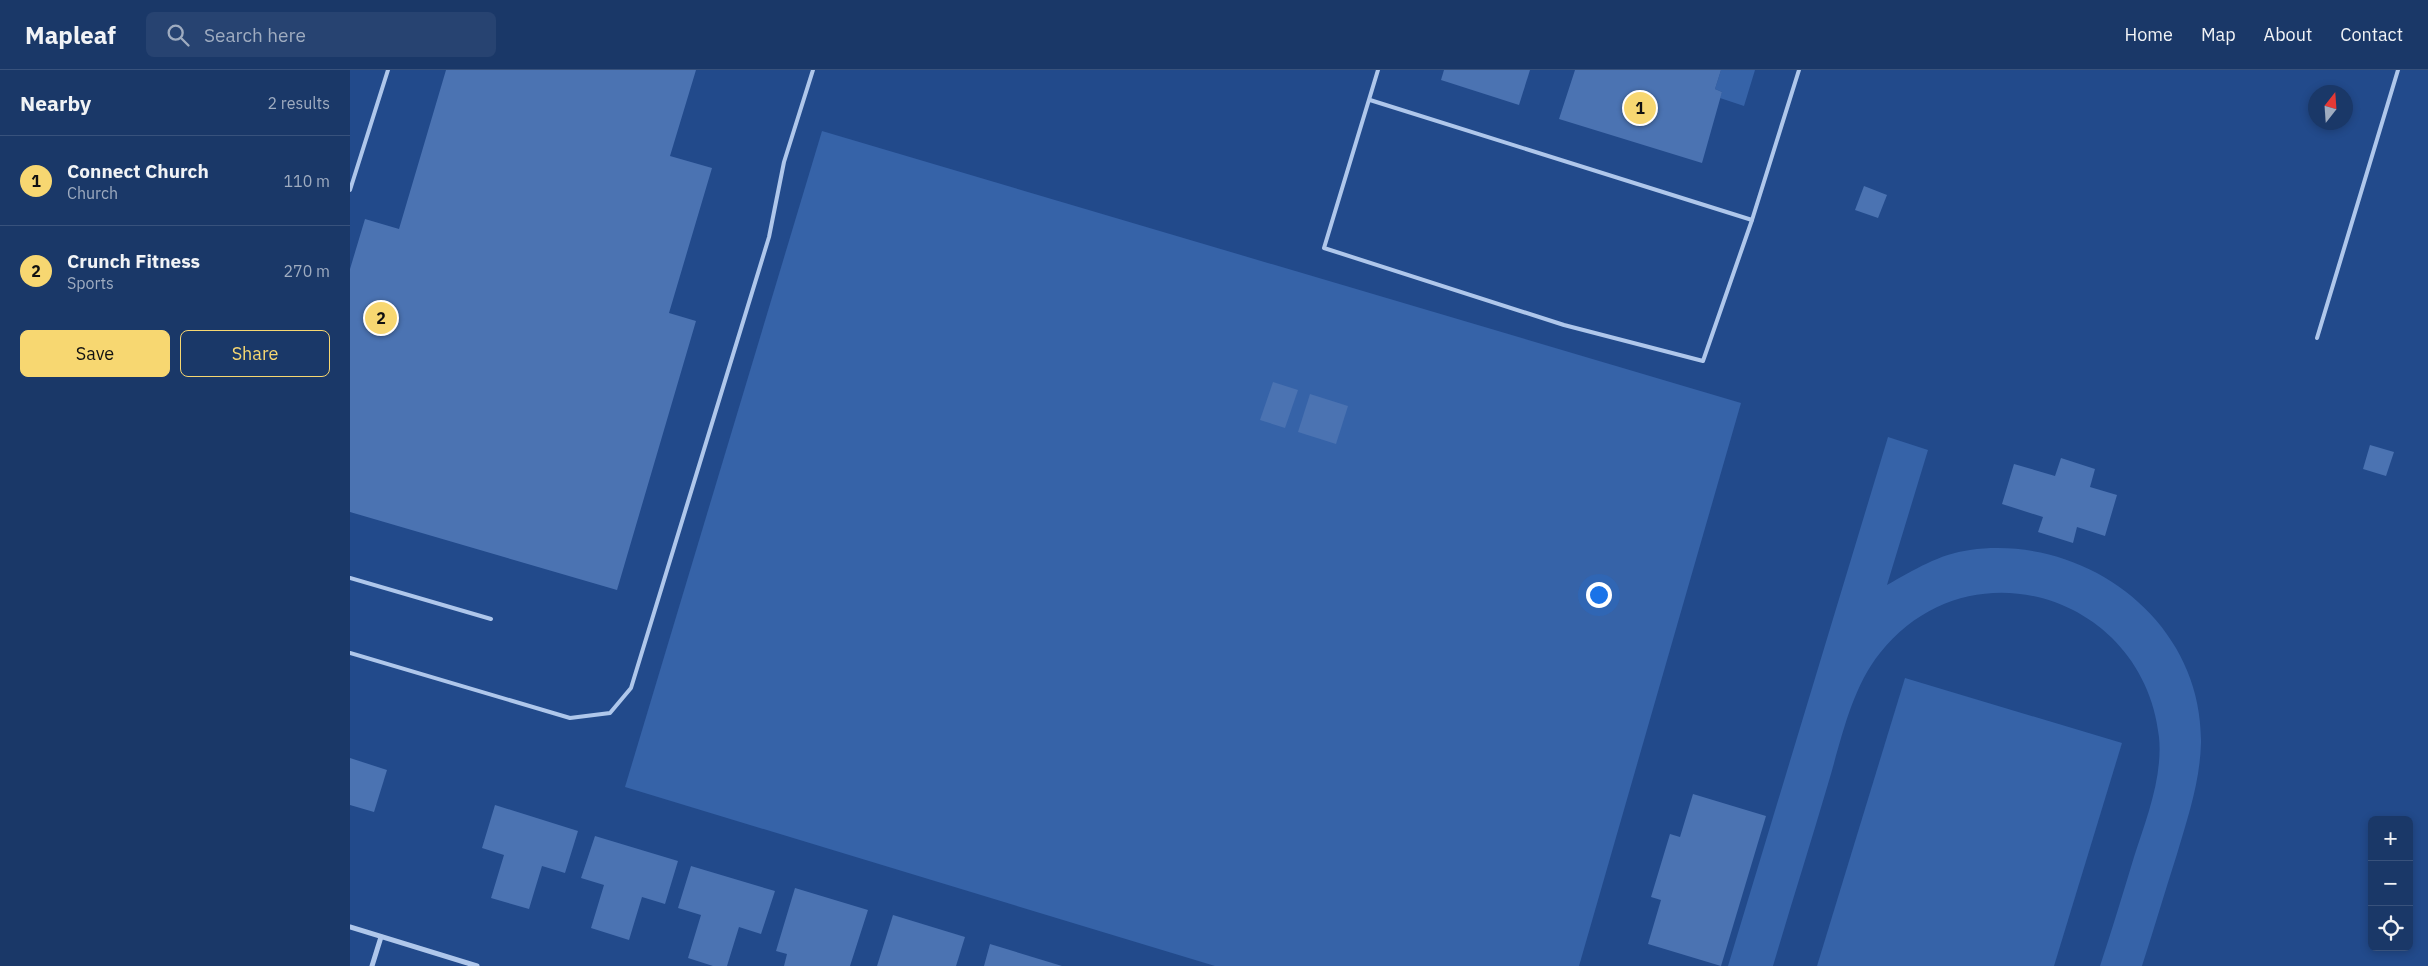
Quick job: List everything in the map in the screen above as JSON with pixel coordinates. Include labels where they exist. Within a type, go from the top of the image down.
[{"type":"street","points":[[350,927],[477,966]]},
{"type":"street","points":[[372,966],[381,937]]},
{"type":"lane","points":[[350,190],[388,70]]},
{"type":"lane","points":[[350,653],[570,718],[610,713],[630,688],[770,237],[784,162],[813,70]]},
{"type":"lane","points":[[1378,70],[1324,248],[1564,325],[1703,361],[1752,220],[1799,70]]},
{"type":"lane","points":[[2317,338],[2398,70]]},
{"type":"lane","points":[[1370,100],[1752,220]]},
{"type":"lane","points":[[350,578],[491,619]]},
{"type":"shaded area","points":[[1721,70],[1755,70],[1744,106],[1720,98],[1722,92],[1715,89]]},
{"type":"shaded area","points":[[822,131],[1741,403],[1579,966],[1215,966],[625,787]]},
{"type":"shaded area","points":[[1888,437],[1928,450],[1887,585],[1937,559],[1970,550],[2013,549],[2055,556],[2095,572],[2130,595],[2159,624],[2182,659],[2196,699],[2201,743],[2200,757],[2193,799],[2142,966],[2100,966],[2156,783],[2160,752],[2159,737],[2146,688],[2122,649],[2088,619],[2048,600],[2004,593],[1959,599],[1917,618],[1880,653],[1861,683],[1848,716],[1773,966],[1728,966]]},
{"type":"shaded area","points":[[1905,678],[2122,743],[2054,966],[1817,966]]},
{"type":"building","points":[[446,70],[696,70],[670,156],[712,168],[669,313],[696,321],[617,590],[350,512],[350,269],[365,219],[399,229]]},
{"type":"building","points":[[1444,70],[1530,70],[1519,105],[1441,80]]},
{"type":"building","points":[[1575,70],[1721,70],[1715,89],[1722,92],[1702,163],[1559,119]]},
{"type":"building","points":[[1864,186],[1887,195],[1878,218],[1855,210]]},
{"type":"building","points":[[1273,382],[1298,390],[1285,428],[1260,420]]},
{"type":"building","points":[[1310,394],[1348,406],[1336,444],[1298,432]]},
{"type":"building","points":[[2370,445],[2394,452],[2386,476],[2363,469]]},
{"type":"building","points":[[2061,458],[2095,469],[2090,487],[2117,495],[2105,536],[2077,527],[2073,543],[2038,532],[2043,517],[2002,504],[2014,464],[2055,476]]},
{"type":"building","points":[[350,758],[387,770],[374,812],[350,805]]},
{"type":"building","points":[[1693,794],[1766,816],[1721,966],[1648,944],[1661,900],[1651,897],[1670,834],[1680,837]]},
{"type":"building","points":[[495,805],[578,831],[565,873],[542,866],[529,909],[491,898],[504,855],[482,848]]},
{"type":"building","points":[[595,836],[678,861],[665,904],[642,897],[629,940],[591,928],[604,885],[581,878]]},
{"type":"building","points":[[691,866],[775,891],[761,934],[739,927],[727,966],[713,966],[688,958],[701,915],[678,908]]},
{"type":"building","points":[[795,888],[868,910],[850,966],[784,966],[787,954],[776,951]]},
{"type":"building","points":[[893,915],[965,937],[956,966],[877,966]]},
{"type":"building","points":[[990,944],[1062,966],[984,966]]},
{"type":"place","name":"Connect Church","points":[[1640,108]]},
{"type":"place","name":"Crunch Fitness","points":[[381,318]]}]
